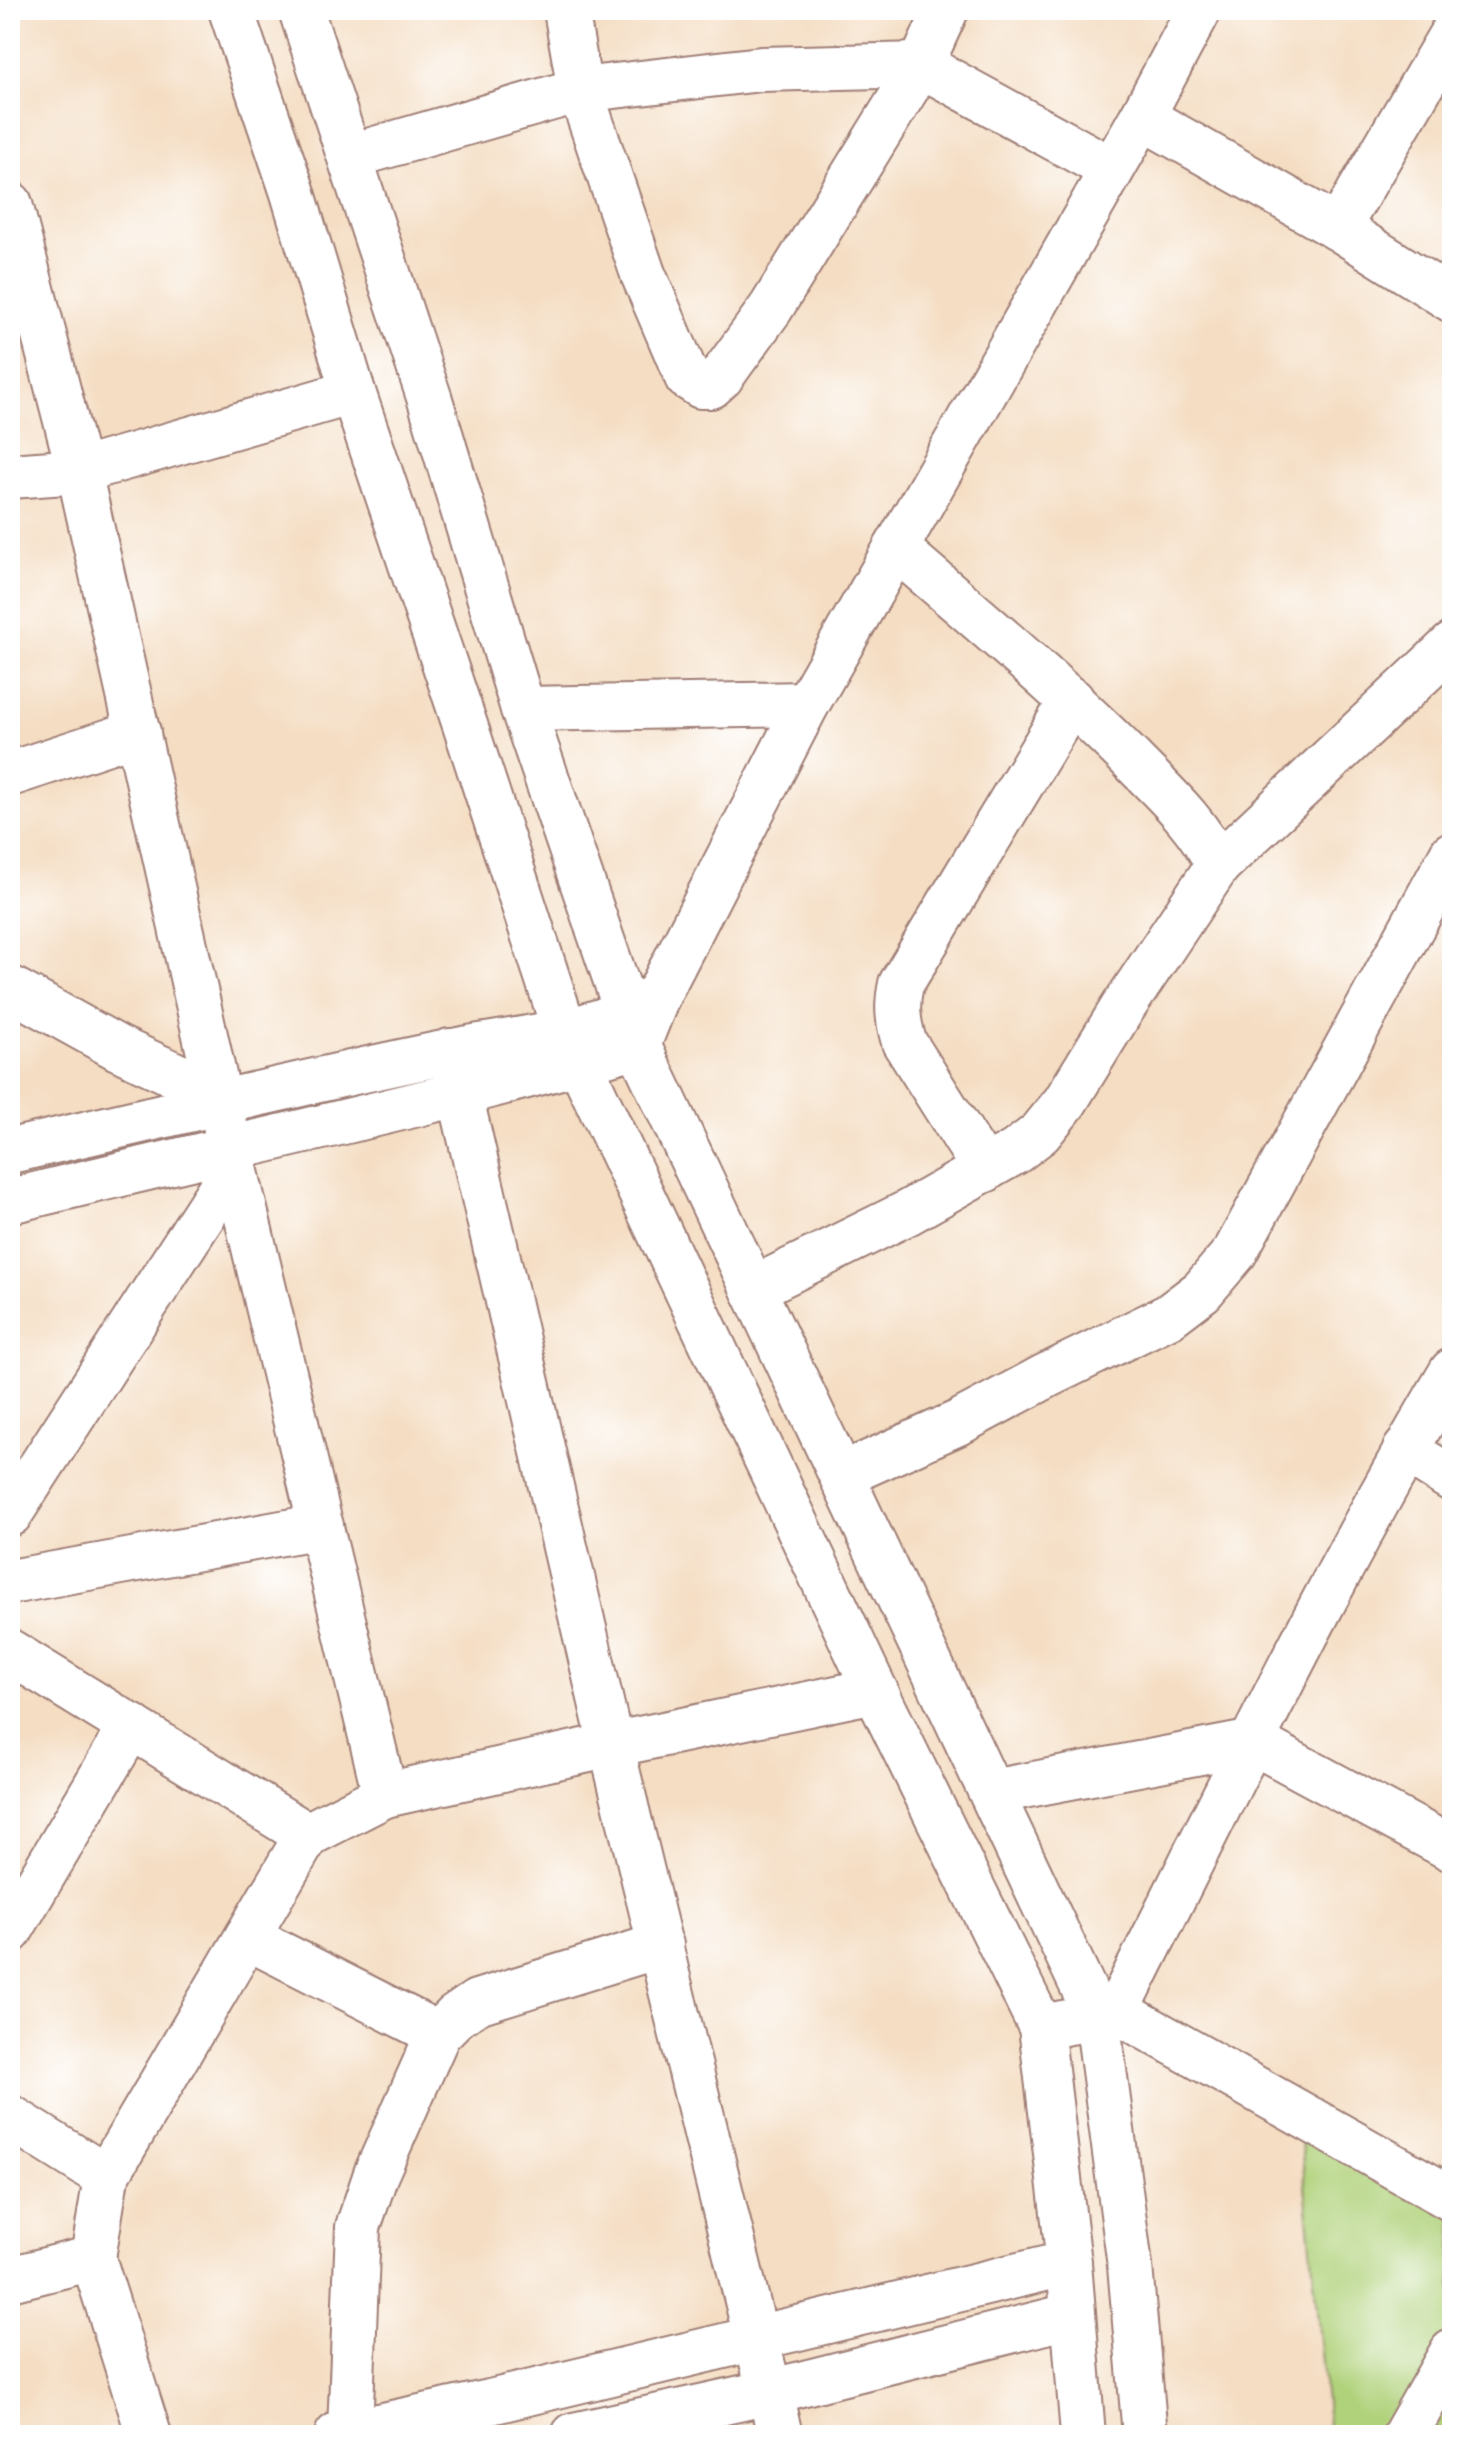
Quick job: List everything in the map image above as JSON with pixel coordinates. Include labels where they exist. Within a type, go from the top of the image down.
[{"type":"street","points":[[231,10],[292,190],[353,392],[573,1047],[875,1690],[1041,2027],[1069,2263],[1083,2435]]},
{"type":"street","points":[[301,10],[430,400],[523,709],[601,941],[642,1018],[753,1289],[992,1792],[1107,2014],[1145,2435]]},
{"type":"street","points":[[566,10],[580,90],[643,274],[687,377],[701,386],[711,386],[721,377],[771,308],[921,65],[946,10]]},
{"type":"street","points":[[10,1201],[233,1157],[461,1094],[642,1018],[807,704],[1142,117],[1199,10]]},
{"type":"street","points":[[1338,228],[1452,33]]},
{"type":"street","points":[[351,156],[580,90],[761,69],[921,65],[1111,169]]},
{"type":"street","points":[[1142,117],[1338,228],[1452,300]]},
{"type":"street","points":[[10,204],[79,471],[233,1157],[385,1795]]},
{"type":"street","points":[[10,476],[79,471],[353,392]]},
{"type":"street","points":[[896,548],[1072,700],[1182,810],[1200,832],[1218,865]]},
{"type":"street","points":[[753,1289],[907,1213],[1015,1152],[1040,1133],[1065,1102],[1122,1009],[1218,865],[1452,645]]},
{"type":"street","points":[[985,1170],[904,1042],[896,1003],[901,984],[915,959],[1072,700]]},
{"type":"street","points":[[523,709],[807,704]]},
{"type":"street","points":[[10,774],[138,732]]},
{"type":"street","points":[[842,1475],[960,1422],[1046,1376],[1124,1340],[1169,1316],[1202,1291],[1235,1252],[1452,854]]},
{"type":"street","points":[[10,988],[220,1099]]},
{"type":"street","points":[[10,1151],[220,1099],[450,1051],[573,1047]]},
{"type":"street","points":[[450,1051],[611,1745],[780,2435]]},
{"type":"street","points":[[10,1514],[233,1157]]},
{"type":"street","points":[[1107,2014],[1405,1450],[1452,1371]]},
{"type":"street","points":[[1405,1450],[1452,1479]]},
{"type":"street","points":[[10,1582],[321,1526]]},
{"type":"street","points":[[10,1652],[307,1835]]},
{"type":"street","points":[[149,2435],[93,2258],[106,2177],[307,1835],[385,1795],[875,1690]]},
{"type":"street","points":[[10,1931],[131,1726]]},
{"type":"street","points":[[992,1792],[1253,1742],[1452,1849]]},
{"type":"street","points":[[247,1937],[438,2034]]},
{"type":"street","points":[[661,1945],[477,2002],[438,2034],[372,2185],[358,2227],[344,2434],[1069,2263]]},
{"type":"street","points":[[1041,2027],[1107,2014],[1452,2199]]},
{"type":"street","points":[[10,2117],[106,2177]]},
{"type":"street","points":[[10,2279],[93,2258]]},
{"type":"street","points":[[574,2435],[769,2392],[1073,2315]]},
{"type":"street","points":[[1405,2435],[1452,2352]]},
{"type":"green space","points":[[1298,2112],[1452,2199],[1452,2435],[1329,2435]]}]
